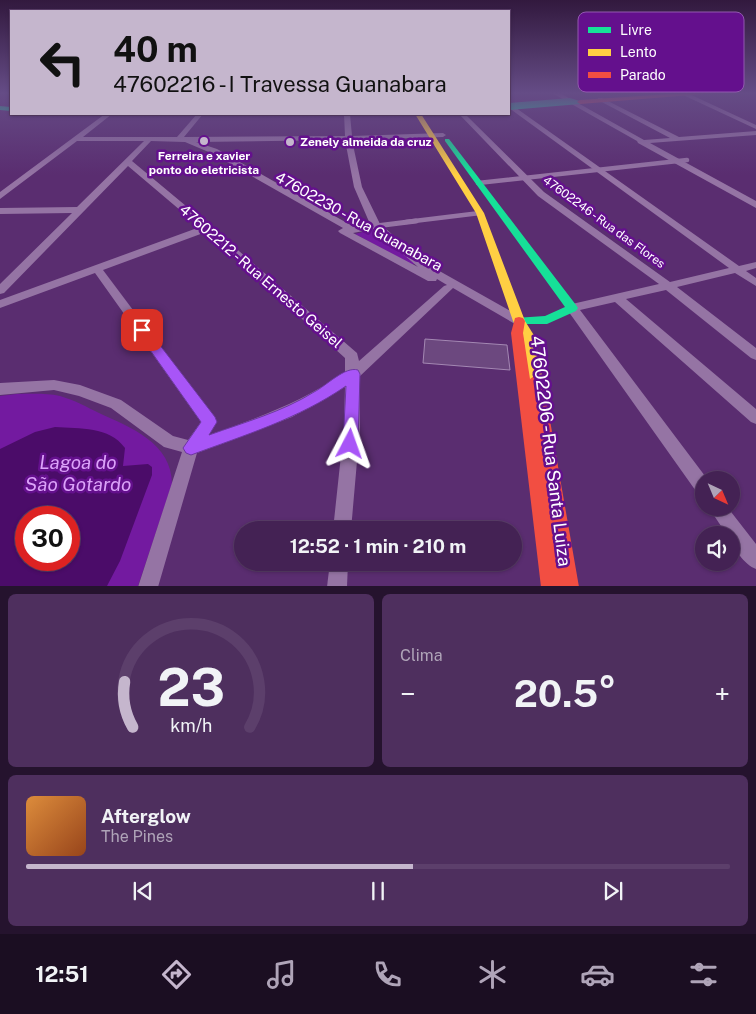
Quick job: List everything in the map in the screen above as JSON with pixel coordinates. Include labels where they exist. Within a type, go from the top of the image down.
[{"type":"street","points":[[0,196],[101,120]]},
{"type":"street","points":[[178,140],[195,120]]},
{"type":"street","points":[[347,120],[348,139],[358,182],[368,215],[376,226],[424,266],[519,321],[535,322],[560,318],[572,308],[587,307],[618,298],[756,267]]},
{"type":"street","points":[[428,120],[478,182],[695,476]]},
{"type":"street","name":"47602246 - Rua das Flores","points":[[468,120],[524,179],[541,194],[670,286],[756,355]]},
{"type":"street","points":[[529,120],[756,283]]},
{"type":"street","points":[[605,120],[640,142],[756,205]]},
{"type":"street","points":[[611,120],[756,197]]},
{"type":"street","points":[[641,120],[677,139]]},
{"type":"street","points":[[742,120],[756,127]]},
{"type":"street","points":[[640,142],[756,133]]},
{"type":"street","points":[[77,138],[149,140],[348,139],[438,135]]},
{"type":"street","points":[[438,135],[480,213],[519,321],[529,336],[569,586]]},
{"type":"street","points":[[0,290],[149,140]]},
{"type":"street","name":"47602230 - Rua Guanabara","points":[[188,140],[448,288],[492,311],[519,321]]},
{"type":"street","name":"47602212 - Rua Ernesto Geisel","points":[[128,162],[208,228],[352,356],[352,427],[343,521]]},
{"type":"street","points":[[0,187],[10,188]]},
{"type":"street","points":[[0,211],[80,210]]},
{"type":"street","points":[[480,213],[498,210]]},
{"type":"street","points":[[350,232],[376,226]]},
{"type":"street","points":[[0,304],[208,228]]},
{"type":"street","points":[[97,269],[210,422],[191,448],[148,586]]},
{"type":"street","points":[[0,389],[54,385],[80,391],[116,404],[169,442],[191,448],[287,413],[318,397],[353,374],[448,288]]},
{"type":"street","points":[[618,298],[756,418]]},
{"type":"street","name":"47602206 - Rua Santa Luiza","points":[[519,321],[517,333],[551,586]]},
{"type":"street","points":[[724,516],[756,560]]},
{"type":"street","points":[[337,586],[339,571]]},
{"type":"lane","points":[[478,182],[524,179],[686,160]]},
{"type":"lane","points":[[376,226],[480,213]]},
{"type":"shaded area","points":[[374,229],[416,264],[411,264],[355,234]]},
{"type":"shaded area","name":"Lagoa do São Gotardo","points":[[44,394],[60,396],[123,424],[147,438],[157,447],[165,458],[170,470],[172,484],[138,586],[0,586],[0,396]]},
{"type":"water","name":"Lagoa do São Gotardo","points":[[55,427],[93,430],[111,436],[125,448],[123,466],[148,464],[152,467],[152,475],[120,561],[107,586],[0,586],[0,449],[35,432]]},
{"type":"building","points":[[425,339],[507,345],[510,370],[423,363]]},
{"type":"traffic: fast","points":[[447,140],[572,308],[547,320],[519,321]]},
{"type":"traffic: slow","points":[[422,120],[480,213],[519,321],[529,337],[536,380]]},
{"type":"traffic: jam","points":[[519,321],[517,333],[551,586]]},
{"type":"traffic: jam","points":[[536,380],[569,586]]},
{"type":"place","name":"Ferreira e xavier ponto do eletricista","points":[[204,141]]},
{"type":"place","name":"Zenely almeida da cruz","points":[[290,142]]},
{"type":"route","points":[[142,330],[210,422],[191,448],[287,413],[335,387],[353,374],[350,444]]}]
